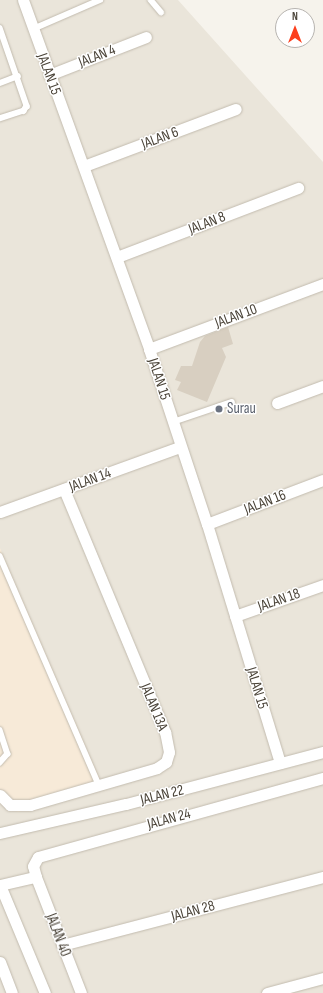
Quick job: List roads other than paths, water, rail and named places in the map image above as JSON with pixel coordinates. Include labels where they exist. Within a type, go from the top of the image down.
[{"type":"street","name":"JALAN 15","points":[[23,0],[149,349],[180,447],[207,524],[280,763]]},
{"type":"street","name":"JALAN 4","points":[[49,75],[146,37]]},
{"type":"street","name":"JALAN 6","points":[[84,166],[236,109]]},
{"type":"street","name":"JALAN 8","points":[[117,257],[298,188]]},
{"type":"street","name":"JALAN 10","points":[[149,349],[323,284]]},
{"type":"street","points":[[277,403],[323,386]]},
{"type":"street","name":"JALAN 14","points":[[0,512],[180,447]]},
{"type":"street","name":"JALAN 16","points":[[207,524],[323,480]]},
{"type":"street","name":"JALAN 13A","points":[[0,795],[10,805],[18,807],[157,768],[166,762],[169,744],[64,489]]},
{"type":"street","name":"JALAN 18","points":[[235,616],[323,585]]},
{"type":"street","name":"JALAN 22","points":[[0,833],[148,799],[323,752]]},
{"type":"street","name":"JALAN 24","points":[[36,877],[34,861],[44,853],[323,778]]},
{"type":"street","points":[[36,877],[0,885],[45,993]]},
{"type":"street","name":"JALAN 40","points":[[36,877],[81,993]]},
{"type":"street","name":"JALAN 28","points":[[62,945],[323,877]]},
{"type":"street","points":[[0,962],[12,993]]},
{"type":"street","points":[[267,993],[323,978]]},
{"type":"lane","points":[[33,29],[100,0]]},
{"type":"lane","points":[[150,0],[161,12]]},
{"type":"lane","points":[[0,28],[2,40],[18,76],[27,106],[24,111],[0,119]]},
{"type":"lane","points":[[0,83],[18,76]]},
{"type":"lane","points":[[172,422],[232,402]]},
{"type":"lane","points":[[0,556],[100,785]]},
{"type":"lane","points":[[0,730],[8,754],[0,763]]},
{"type":"place","name":"Surau","points":[[219,409]]}]
